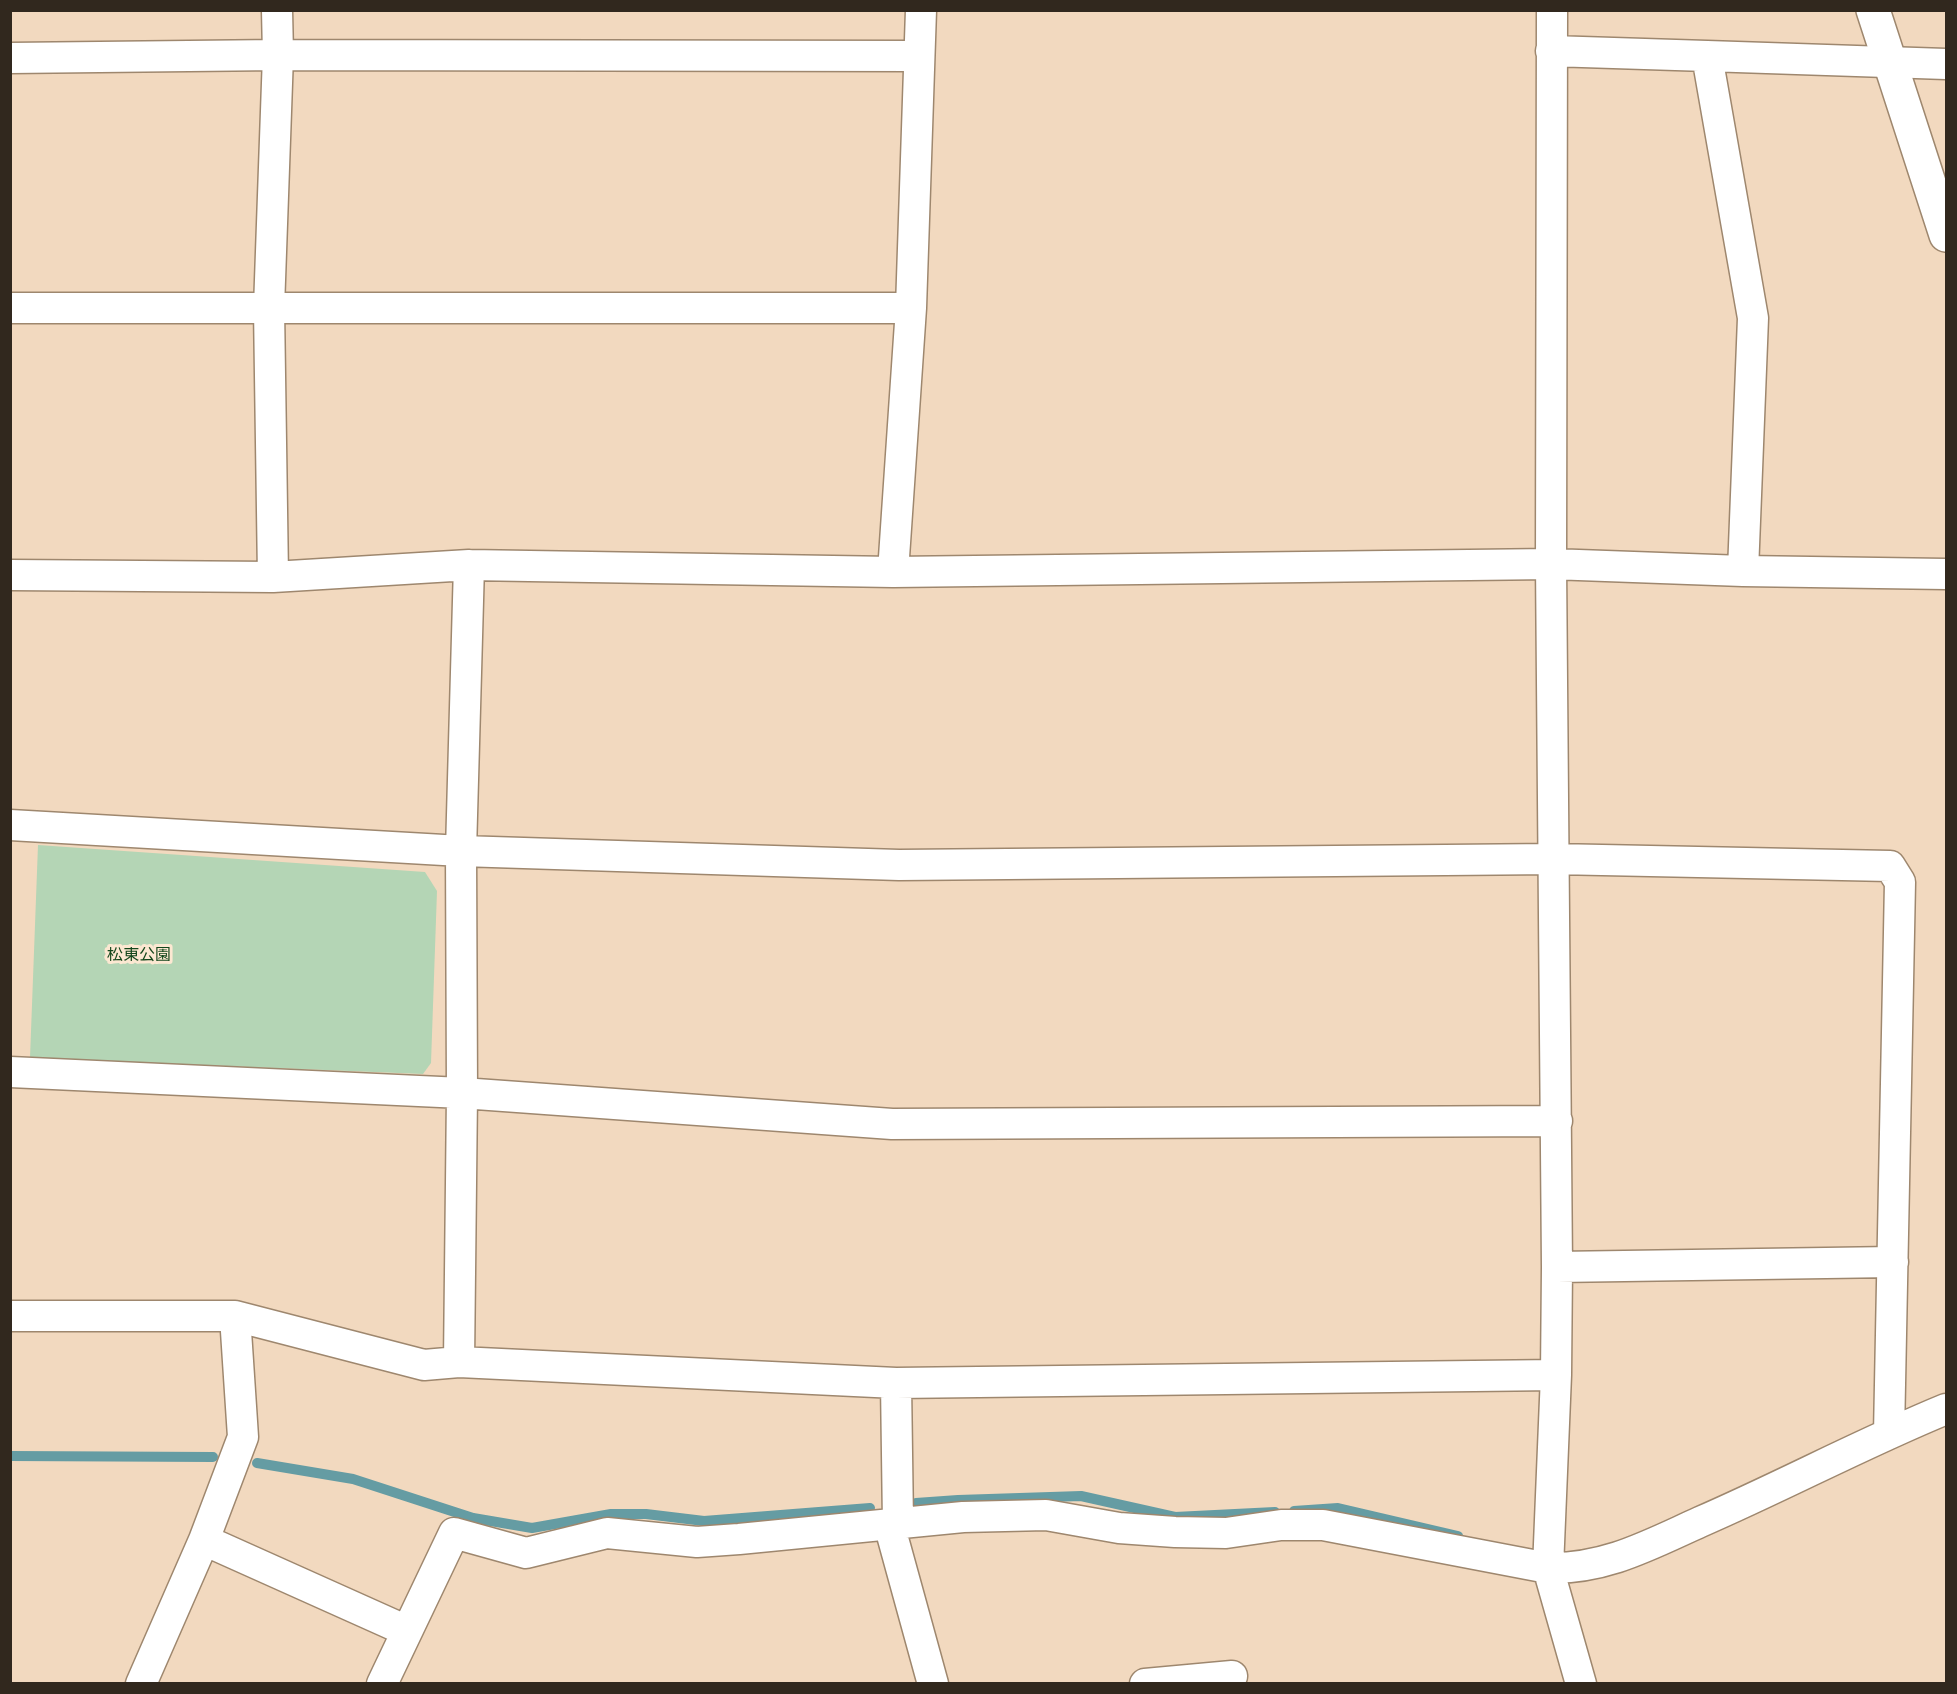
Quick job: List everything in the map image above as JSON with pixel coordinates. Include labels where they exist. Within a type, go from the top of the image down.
[{"type":"street","points":[[273,577],[269,308],[278,55],[277,10]]},
{"type":"street","points":[[893,572],[911,308],[921,10]]},
{"type":"street","points":[[1552,10],[1551,564],[1557,1267],[1556,1375],[1548,1568],[1581,1683]]},
{"type":"street","points":[[1873,10],[1947,235]]},
{"type":"street","points":[[1551,51],[1947,64]]},
{"type":"street","points":[[10,58],[278,55],[919,56]]},
{"type":"street","points":[[1707,56],[1753,318],[1743,571]]},
{"type":"street","points":[[10,308],[911,308]]},
{"type":"street","points":[[10,574],[273,577],[469,565],[893,572],[1551,564],[1743,571],[1947,574]]},
{"type":"street","points":[[459,1362],[462,1093],[461,851],[469,565]]},
{"type":"street","points":[[10,825],[461,851],[899,865],[1554,859],[1890,866],[1900,882],[1889,1434]]},
{"type":"street","points":[[10,1072],[462,1093],[892,1124],[1557,1121]]},
{"type":"street","points":[[1557,1267],[1893,1262]]},
{"type":"street","points":[[10,1316],[234,1316],[424,1365],[459,1362],[896,1383],[1556,1375]]},
{"type":"street","points":[[141,1683],[204,1540],[243,1437],[234,1316]]},
{"type":"street","points":[[896,1383],[894,1524],[933,1683]]},
{"type":"street","points":[[382,1683],[454,1533],[526,1553],[607,1533],[697,1542],[963,1516],[1046,1515],[1119,1528],[1175,1532],[1226,1533],[1281,1525],[1323,1525],[1548,1568],[1574,1568],[1622,1557],[1947,1409]]},
{"type":"street","points":[[204,1540],[407,1630]]},
{"type":"street","points":[[1145,1683],[1232,1676]]},
{"type":"green space","name":"松東公園","points":[[38,845],[425,872],[437,891],[431,1063],[423,1074],[30,1058]]},
{"type":"waterway","points":[[10,1456],[213,1457]]},
{"type":"waterway","points":[[257,1463],[353,1479],[473,1518],[532,1528],[611,1514],[646,1514],[704,1521],[870,1508]]},
{"type":"waterway","points":[[916,1503],[1081,1496],[1175,1517],[1275,1512]]},
{"type":"waterway","points":[[1294,1511],[1338,1508],[1458,1536]]}]
